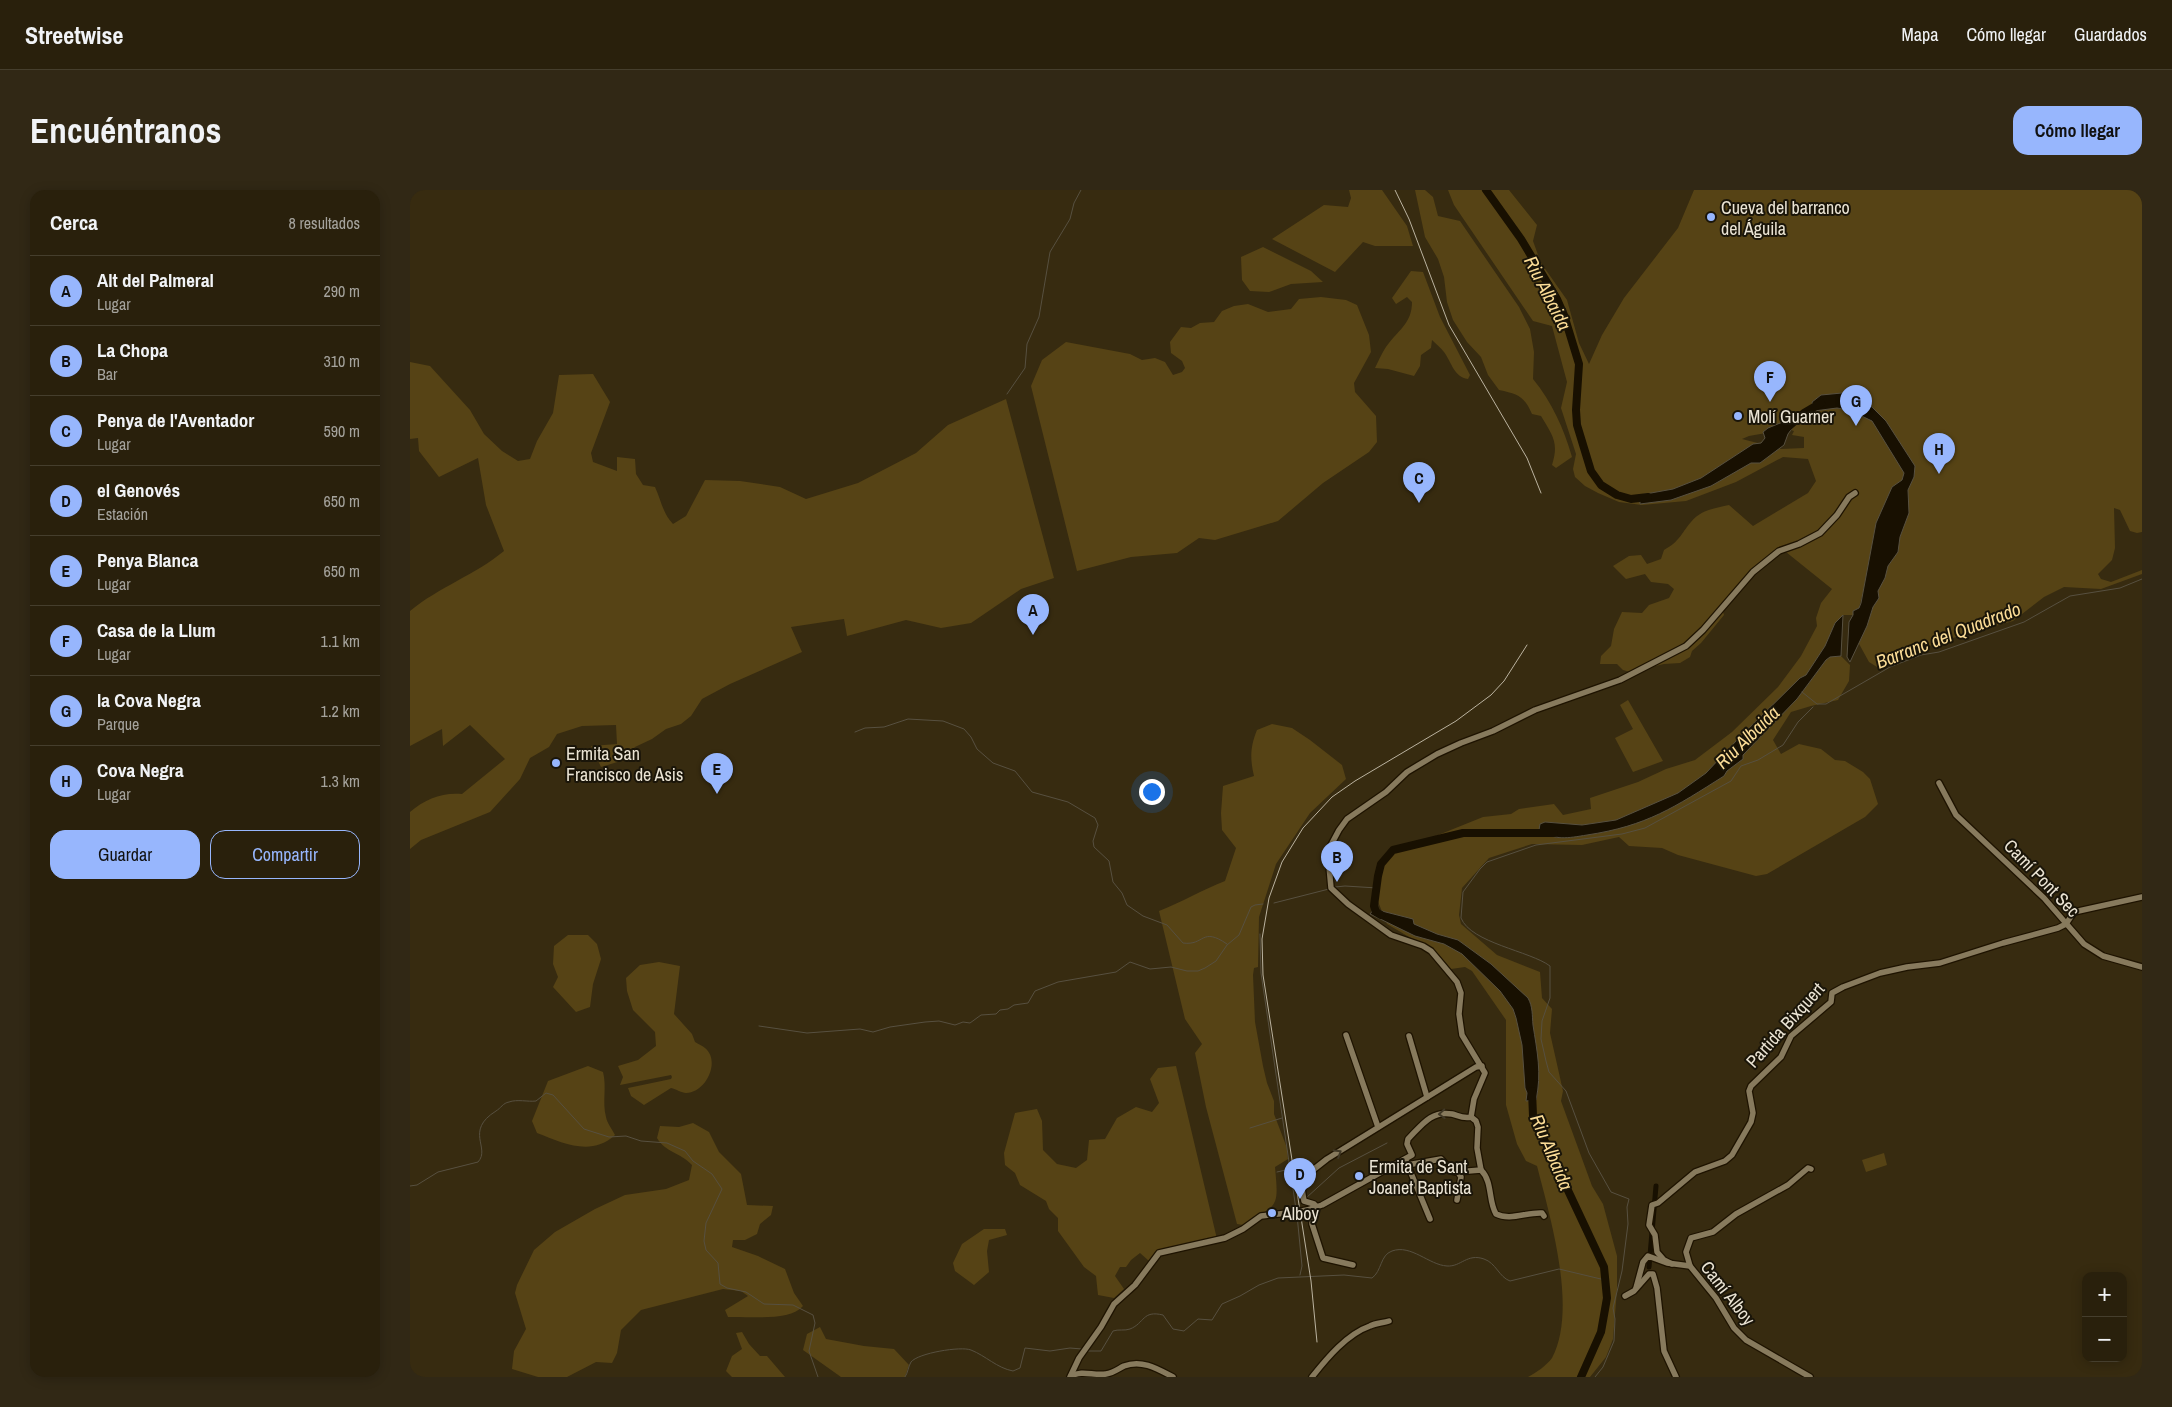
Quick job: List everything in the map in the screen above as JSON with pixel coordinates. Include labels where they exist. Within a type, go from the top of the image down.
[{"type":"street","points":[[1544,1216],[1542,1213],[1535,1213],[1508,1217],[1496,1214],[1491,1204],[1489,1185],[1486,1175],[1481,1170],[1477,1148],[1478,1127],[1472,1116],[1474,1099],[1484,1075],[1482,1066],[1462,1035],[1459,1014],[1460,988],[1438,957],[1423,946],[1400,940],[1373,924],[1332,888],[1328,855],[1331,845],[1339,830],[1358,810],[1386,792],[1407,772],[1437,754],[1493,731],[1535,710],[1620,680],[1686,646],[1703,630],[1753,572],[1779,551],[1800,544],[1820,533],[1837,515],[1849,497],[1855,493]]},
{"type":"street","name":"Camí Pont Sec","points":[[1939,783],[1956,815],[2044,898],[2093,951],[2132,966],[2142,967]]},
{"type":"street","points":[[2066,924],[2074,912],[2142,897]]},
{"type":"street","name":"Partida Bixquert","points":[[1672,1264],[1664,1260],[1656,1250],[1655,1235],[1649,1225],[1652,1205],[1658,1203],[1695,1172],[1726,1161],[1732,1155],[1753,1113],[1749,1091],[1751,1086],[1781,1057],[1791,1036],[1831,1002],[1832,993],[1843,986],[1880,973],[1940,963],[2066,924]]},
{"type":"street","points":[[1346,1035],[1378,1127]]},
{"type":"street","points":[[1409,1036],[1427,1097]]},
{"type":"street","points":[[1352,1265],[1323,1258],[1313,1226],[1312,1209],[1314,1204],[1304,1201],[1300,1186],[1301,1179],[1327,1159],[1378,1127],[1476,1067],[1482,1066]]},
{"type":"street","points":[[1406,1162],[1412,1155],[1407,1142],[1430,1117],[1446,1113],[1466,1118],[1472,1116]]},
{"type":"street","points":[[1071,1377],[1079,1358],[1105,1321],[1114,1304],[1135,1285],[1159,1254],[1224,1238],[1244,1229],[1261,1216],[1312,1209],[1406,1162],[1441,1159],[1452,1171],[1481,1170]]},
{"type":"street","points":[[1406,1162],[1430,1219]]},
{"type":"street","points":[[1690,1266],[1686,1252],[1691,1238],[1713,1232],[1736,1214],[1788,1185],[1808,1168],[1811,1169]]},
{"type":"street","points":[[1457,1200],[1461,1177],[1458,1172]]},
{"type":"street","name":"Camí Alboy","points":[[1636,1288],[1644,1262],[1648,1256],[1672,1264],[1690,1266],[1716,1298],[1734,1328],[1746,1340],[1810,1377]]},
{"type":"street","points":[[1625,1296],[1636,1288],[1649,1274],[1653,1274],[1657,1288],[1664,1351],[1676,1377]]},
{"type":"street","points":[[1312,1377],[1355,1333],[1370,1326],[1389,1321]]},
{"type":"street","points":[[1071,1377],[1083,1372],[1108,1374],[1124,1366],[1137,1363],[1153,1367],[1173,1377]]},
{"type":"shaded area","points":[[1349,190],[1382,190],[1407,226],[1413,246],[1375,246],[1363,242],[1335,272],[1272,239],[1324,205],[1348,207],[1351,198]]},
{"type":"shaded area","points":[[1415,190],[1425,190],[1433,197],[1438,216],[1460,221],[1519,307],[1530,329],[1534,352],[1533,379],[1557,416],[1572,457],[1556,468],[1552,465],[1555,451],[1554,440],[1541,416],[1532,414],[1520,397],[1499,390],[1488,375],[1481,357],[1467,342],[1453,320],[1447,302],[1444,277],[1438,259],[1425,237]]},
{"type":"shaded area","points":[[1448,190],[1509,190],[1537,225],[1533,241],[1541,263],[1567,300],[1579,343],[1589,364],[1602,335],[1624,298],[1678,228],[1694,190],[2142,190],[2142,532],[2130,531],[2120,510],[2114,508],[2115,548],[2112,560],[2098,574],[2101,579],[2111,582],[2142,570],[2142,574],[2101,589],[2064,587],[2044,597],[2013,621],[1942,641],[1877,667],[1869,662],[1858,642],[1876,523],[1868,572],[1859,608],[1853,611],[1853,615],[1843,615],[1841,656],[1850,665],[1849,681],[1838,700],[1791,712],[1773,740],[1781,754],[1799,744],[1821,749],[1835,760],[1845,761],[1863,772],[1870,779],[1878,804],[1865,817],[1767,874],[1756,876],[1678,855],[1662,848],[1629,846],[1619,837],[1582,845],[1532,844],[1489,858],[1462,888],[1459,915],[1461,924],[1497,955],[1540,972],[1542,998],[1552,1009],[1550,1033],[1563,1091],[1561,1101],[1592,1186],[1603,1204],[1617,1256],[1617,1290],[1613,1339],[1606,1357],[1590,1377],[1528,1377],[1541,1369],[1552,1358],[1559,1338],[1562,1314],[1562,1289],[1554,1236],[1537,1166],[1526,1161],[1517,1144],[1506,1105],[1506,1020],[1472,971],[1465,967],[1451,969],[1438,954],[1387,924],[1377,899],[1382,867],[1396,852],[1483,817],[1511,814],[1519,809],[1554,804],[1563,815],[1591,809],[1590,798],[1695,760],[1732,732],[1778,687],[1801,656],[1817,626],[1816,618],[1821,603],[1832,589],[1781,548],[1777,549],[1750,573],[1721,605],[1724,615],[1692,651],[1690,657],[1680,663],[1664,664],[1630,672],[1623,670],[1617,664],[1600,664],[1601,656],[1611,646],[1614,629],[1622,612],[1642,613],[1649,605],[1669,598],[1674,589],[1668,584],[1651,582],[1645,574],[1626,579],[1613,566],[1629,556],[1641,555],[1647,564],[1661,559],[1664,550],[1677,541],[1695,518],[1704,512],[1714,509],[1729,505],[1753,526],[1808,493],[1816,481],[1808,459],[1783,457],[1736,482],[1686,501],[1642,505],[1619,502],[1585,486],[1575,477],[1573,469],[1576,454],[1561,408],[1567,382],[1552,326],[1533,321],[1454,205]],"holes":[[[1788,429],[1794,431],[1792,435],[1804,437],[1804,448],[1781,449],[1742,439]]]},
{"type":"shaded area","points":[[1263,247],[1311,271],[1323,282],[1291,284],[1269,292],[1250,291],[1242,280],[1241,257]]},
{"type":"shaded area","points":[[1411,271],[1423,272],[1440,317],[1470,375],[1468,379],[1463,378],[1456,372],[1444,352],[1432,340],[1431,348],[1421,355],[1420,366],[1414,376],[1388,369],[1375,368],[1385,349],[1405,325],[1410,315],[1412,302],[1407,297],[1396,304],[1392,298]]},
{"type":"shaded area","points":[[1321,297],[1346,300],[1357,305],[1369,335],[1371,352],[1354,383],[1355,392],[1376,416],[1377,442],[1369,452],[1323,483],[1278,521],[1215,540],[1199,538],[1177,553],[1131,557],[1077,571],[1031,386],[1042,360],[1066,342],[1130,354],[1142,360],[1155,358],[1165,362],[1173,375],[1182,372],[1185,368],[1182,361],[1171,353],[1170,342],[1181,327],[1191,328],[1200,323],[1214,322],[1222,311],[1234,306],[1248,304],[1268,312],[1291,309],[1299,299]]},
{"type":"shaded area","points":[[410,362],[430,366],[470,410],[484,434],[502,451],[518,461],[530,459],[537,441],[553,413],[559,375],[593,374],[610,402],[591,453],[593,462],[617,471],[617,457],[635,459],[636,474],[643,485],[655,487],[664,511],[673,524],[686,516],[705,480],[740,481],[780,487],[806,499],[858,483],[916,453],[948,425],[1006,399],[1054,578],[1021,589],[971,623],[941,628],[906,620],[847,636],[844,619],[791,627],[802,652],[730,684],[702,699],[691,716],[681,724],[666,729],[652,739],[635,747],[624,760],[601,767],[591,746],[617,744],[616,725],[582,726],[557,734],[549,747],[530,758],[520,779],[490,812],[421,840],[410,849],[410,812],[434,797],[462,794],[505,759],[470,725],[443,746],[442,729],[410,746],[410,611],[504,551],[486,505],[478,458],[439,477],[419,451],[418,438],[410,439]]},
{"type":"shaded area","points":[[1628,700],[1663,761],[1633,772],[1615,738],[1633,729],[1620,705]]},
{"type":"shaded area","points":[[1272,724],[1292,728],[1310,740],[1342,765],[1346,779],[1310,813],[1276,864],[1259,917],[1258,967],[1254,968],[1253,975],[1255,1022],[1267,1083],[1274,1101],[1274,1114],[1287,1148],[1288,1159],[1275,1167],[1277,1191],[1274,1204],[1243,1225],[1237,1224],[1206,1107],[1195,1053],[1202,1044],[1185,1019],[1159,911],[1225,881],[1236,848],[1222,830],[1223,786],[1254,776],[1251,753],[1257,730]]},
{"type":"shaded area","points":[[568,935],[588,935],[597,944],[601,959],[593,984],[590,1007],[576,1012],[553,987],[558,977],[553,964],[554,946]]},
{"type":"shaded area","points":[[659,962],[680,966],[674,1014],[692,1034],[695,1042],[704,1047],[710,1054],[712,1061],[709,1075],[700,1088],[693,1092],[684,1093],[671,1088],[644,1105],[631,1096],[628,1088],[671,1079],[672,1077],[671,1075],[620,1085],[623,1077],[618,1066],[638,1060],[656,1046],[655,1032],[633,1010],[627,991],[626,978],[640,965]]},
{"type":"shaded area","points":[[588,1066],[603,1072],[606,1117],[615,1135],[606,1142],[587,1147],[567,1144],[537,1133],[532,1121],[548,1081]]},
{"type":"shaded area","points":[[1176,1066],[1217,1239],[1165,1249],[1149,1261],[1140,1253],[1126,1267],[1120,1267],[1115,1276],[1124,1289],[1114,1298],[1098,1295],[1096,1276],[1084,1267],[1058,1231],[1058,1218],[1049,1209],[1046,1201],[1020,1185],[1015,1173],[1005,1165],[1004,1153],[1015,1113],[1037,1109],[1042,1121],[1043,1150],[1057,1164],[1076,1168],[1087,1160],[1089,1140],[1105,1139],[1117,1118],[1136,1107],[1152,1112],[1159,1103],[1150,1079],[1158,1068]]},
{"type":"shaded area","points":[[693,1123],[709,1132],[719,1152],[741,1174],[747,1205],[773,1206],[771,1215],[760,1224],[757,1234],[745,1240],[733,1240],[732,1247],[758,1256],[785,1269],[794,1293],[803,1306],[797,1311],[779,1316],[728,1317],[725,1310],[748,1296],[741,1291],[723,1289],[641,1310],[621,1330],[617,1353],[612,1363],[596,1362],[567,1377],[538,1377],[512,1369],[514,1351],[526,1329],[515,1293],[534,1250],[555,1232],[595,1209],[625,1195],[666,1189],[689,1180],[692,1165],[683,1157],[665,1147],[657,1138],[660,1126],[679,1127]]},
{"type":"shaded area","points":[[1884,1153],[1887,1165],[1866,1172],[1862,1160]]},
{"type":"shaded area","points":[[984,1229],[1005,1229],[1007,1235],[989,1240],[987,1251],[989,1272],[974,1285],[955,1271],[953,1263],[962,1244]]},
{"type":"shaded area","points":[[820,1327],[826,1339],[894,1349],[909,1365],[905,1377],[841,1377],[803,1350],[807,1334]]},
{"type":"shaded area","points":[[742,1332],[749,1344],[760,1356],[767,1356],[785,1377],[732,1377],[726,1371],[732,1356],[742,1349],[736,1333]]},
{"type":"water","points":[[1842,393],[1862,398],[1886,421],[1915,466],[1914,477],[1908,490],[1909,513],[1900,537],[1898,552],[1888,566],[1885,578],[1878,591],[1879,598],[1873,607],[1867,626],[1850,662],[1847,657],[1849,622],[1853,611],[1859,608],[1861,603],[1876,523],[1892,487],[1902,480],[1904,473],[1872,421],[1849,410],[1837,408],[1814,411],[1812,402],[1821,395]]},
{"type":"water","points":[[1790,419],[1796,423],[1788,434],[1784,445],[1760,463],[1751,463],[1711,486],[1671,500],[1640,504],[1640,495],[1673,489],[1701,478],[1753,444],[1761,443],[1765,438],[1763,432],[1768,428]]},
{"type":"water","points":[[1843,615],[1841,656],[1830,657],[1826,660],[1797,699],[1743,755],[1743,759],[1727,771],[1724,776],[1660,814],[1627,826],[1568,838],[1551,836],[1539,830],[1540,824],[1545,822],[1582,825],[1616,820],[1678,793],[1706,773],[1800,678],[1806,675],[1825,646],[1835,623]]},
{"type":"water","points":[[1374,909],[1413,919],[1414,924],[1437,934],[1458,940],[1491,964],[1528,998],[1532,1008],[1538,1062],[1539,1081],[1536,1100],[1526,1101],[1527,1093],[1522,1045],[1516,1018],[1513,1009],[1500,991],[1462,954],[1444,944],[1415,936],[1370,914]]},
{"type":"waterway","points":[[1007,394],[1025,368],[1027,344],[1039,317],[1050,252],[1070,219],[1074,203],[1081,190]]},
{"type":"waterway","name":"Riu Albaida","points":[[1486,190],[1521,239],[1557,299],[1564,315],[1579,364],[1577,425],[1591,471],[1601,485],[1617,495],[1631,499],[1648,497]]},
{"type":"waterway","name":"Riu Albaida","points":[[1788,427],[1804,413],[1821,403]]},
{"type":"waterway","name":"Barranc del Quadrado","points":[[1802,692],[1817,704],[1826,704],[1890,667],[1921,655],[1939,652],[2024,622],[2070,596],[2120,588],[2142,579]]},
{"type":"waterway","points":[[1595,1377],[1603,1367],[1614,1341],[1615,1319],[1613,1308],[1622,1271],[1629,1199],[1611,1192],[1589,1153],[1566,1091],[1549,1072],[1541,1039],[1542,1021],[1550,998],[1550,966],[1488,940],[1467,927],[1461,918],[1463,892],[1487,862],[1536,845],[1622,834],[1645,828],[1731,781],[1741,766],[1758,760],[1783,745],[1798,722],[1813,707]]},
{"type":"waterway","points":[[855,732],[865,728],[884,727],[908,719],[943,721],[964,729],[971,737],[977,749],[993,763],[1015,771],[1032,792],[1068,802],[1095,818],[1098,825],[1093,841],[1094,847],[1109,861],[1113,882],[1122,893],[1127,905],[1143,916],[1167,925],[1183,943],[1196,942],[1212,937],[1227,944]]},
{"type":"waterway","name":"Riu Albaida","points":[[1381,915],[1376,912],[1374,906],[1378,876],[1381,864],[1393,850],[1463,833],[1554,833]]},
{"type":"waterway","points":[[1335,887],[1377,888]]},
{"type":"waterway","points":[[1274,903],[1329,889]]},
{"type":"waterway","points":[[759,1026],[807,1033],[860,1029],[873,1032],[890,1027],[939,1021],[955,1025],[963,1022],[970,1023],[981,1015],[996,1014],[1000,1010],[1008,1009],[1014,1005],[1028,1003],[1035,991],[1058,982],[1116,972],[1130,962],[1150,969],[1171,967],[1187,971],[1198,971],[1216,961],[1227,945],[1239,935],[1251,907],[1263,904]]},
{"type":"waterway","points":[[1260,934],[1261,973],[1296,1209]]},
{"type":"waterway","name":"Riu Albaida","points":[[1532,1091],[1533,1116],[1604,1267],[1607,1298],[1601,1332],[1581,1377]]},
{"type":"waterway","points":[[410,1186],[417,1185],[438,1172],[478,1162],[482,1151],[480,1132],[487,1118],[504,1104],[515,1101],[536,1101],[546,1093],[553,1095],[584,1129],[609,1137],[626,1136],[641,1141],[667,1143],[685,1151],[693,1161],[712,1174],[722,1189],[706,1223],[704,1241],[706,1250],[718,1263],[720,1284],[727,1288],[746,1292],[764,1304],[793,1305],[813,1315],[815,1323],[809,1351],[818,1377]]},
{"type":"waterway","points":[[1250,1128],[1282,1118]]},
{"type":"waterway","points":[[1306,1198],[1339,1168],[1387,1143]]},
{"type":"waterway","points":[[1277,1172],[1290,1169]]},
{"type":"waterway","points":[[1649,1267],[1656,1186]]},
{"type":"waterway","points":[[1297,1215],[1302,1266],[1300,1275]]},
{"type":"waterway","points":[[1086,1351],[1101,1351],[1113,1331],[1130,1329],[1151,1314],[1163,1315],[1173,1329],[1184,1331],[1198,1319],[1212,1320],[1222,1304],[1259,1285],[1278,1278],[1344,1275],[1372,1278],[1378,1271],[1385,1256],[1392,1251],[1399,1250],[1413,1252],[1440,1265],[1447,1266],[1473,1258],[1484,1259],[1510,1281],[1559,1269],[1605,1280]]},
{"type":"waterway","points":[[905,1377],[911,1362],[915,1359],[940,1351],[971,1350],[1013,1371],[1020,1368],[1025,1348],[1050,1351],[1070,1348],[1082,1349]]},
{"type":"railway","points":[[1395,190],[1409,219],[1449,325],[1527,458],[1541,493]]},
{"type":"railway","points":[[1317,1342],[1311,1281],[1263,975],[1262,939],[1269,898],[1282,862],[1303,828],[1332,797],[1355,781],[1456,721],[1491,695],[1504,681],[1527,645]]},
{"type":"place","name":"Cueva del barranco del Águila","points":[[1711,217]]},
{"type":"place","name":"Casa de la Llum","points":[[1770,402]]},
{"type":"place","name":"Molí Guarner","points":[[1738,416]]},
{"type":"place","name":"la Cova Negra","points":[[1856,426]]},
{"type":"place","name":"Cova Negra","points":[[1939,474]]},
{"type":"place","name":"Penya de l'Aventador","points":[[1419,503]]},
{"type":"place","name":"Alt del Palmeral","points":[[1033,635]]},
{"type":"place","name":"Ermita San Francisco de Asis","points":[[556,763]]},
{"type":"place","name":"Penya Blanca","points":[[717,794]]},
{"type":"place","name":"La Chopa","points":[[1337,882]]},
{"type":"place","name":"Ermita de Sant Joanet Baptista","points":[[1359,1176]]},
{"type":"place","name":"el Genovés","points":[[1300,1199]]},
{"type":"place","name":"Alboy","points":[[1272,1213]]}]
